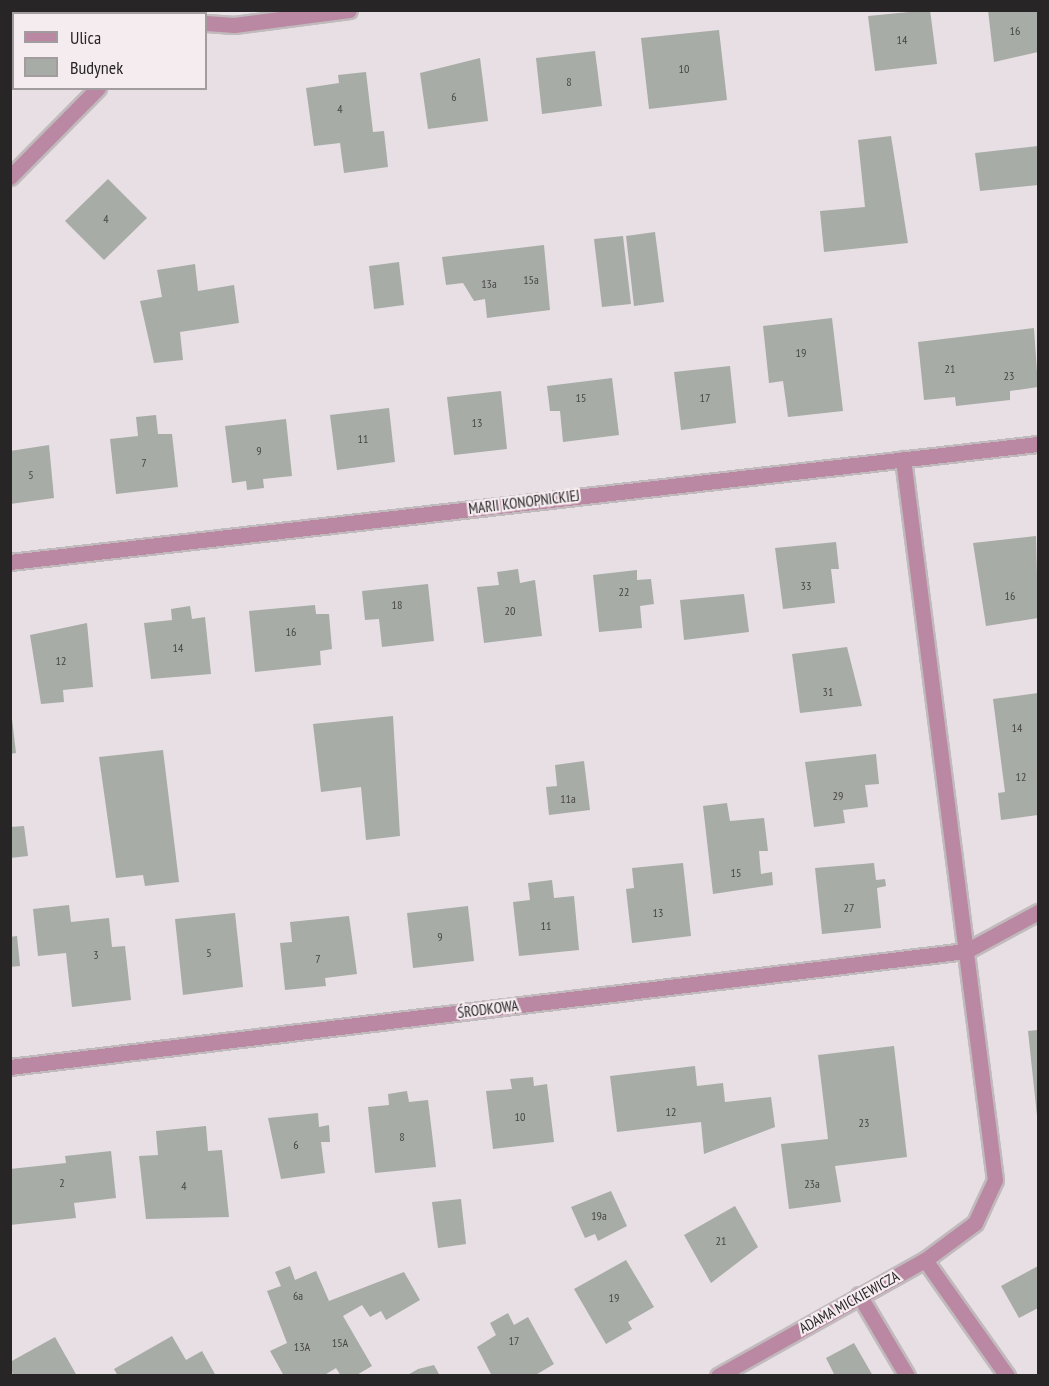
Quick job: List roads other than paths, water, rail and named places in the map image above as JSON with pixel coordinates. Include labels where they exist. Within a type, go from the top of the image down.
[{"type":"street","points":[[207,23],[234,25],[349,10]]},
{"type":"street","points":[[10,177],[96,90]]},
{"type":"street","name":"MARII KONOPNICKIEJ","points":[[10,562],[1038,444]]},
{"type":"street","points":[[903,459],[966,951],[1038,912]]},
{"type":"street","name":"ŚRODKOWA","points":[[10,1067],[966,951]]},
{"type":"street","name":"ADAMA MICKIEWICZA","points":[[718,1376],[925,1260],[975,1223],[995,1180],[966,951]]},
{"type":"street","points":[[925,1260],[1006,1376]]},
{"type":"street","points":[[860,1295],[907,1376]]}]
